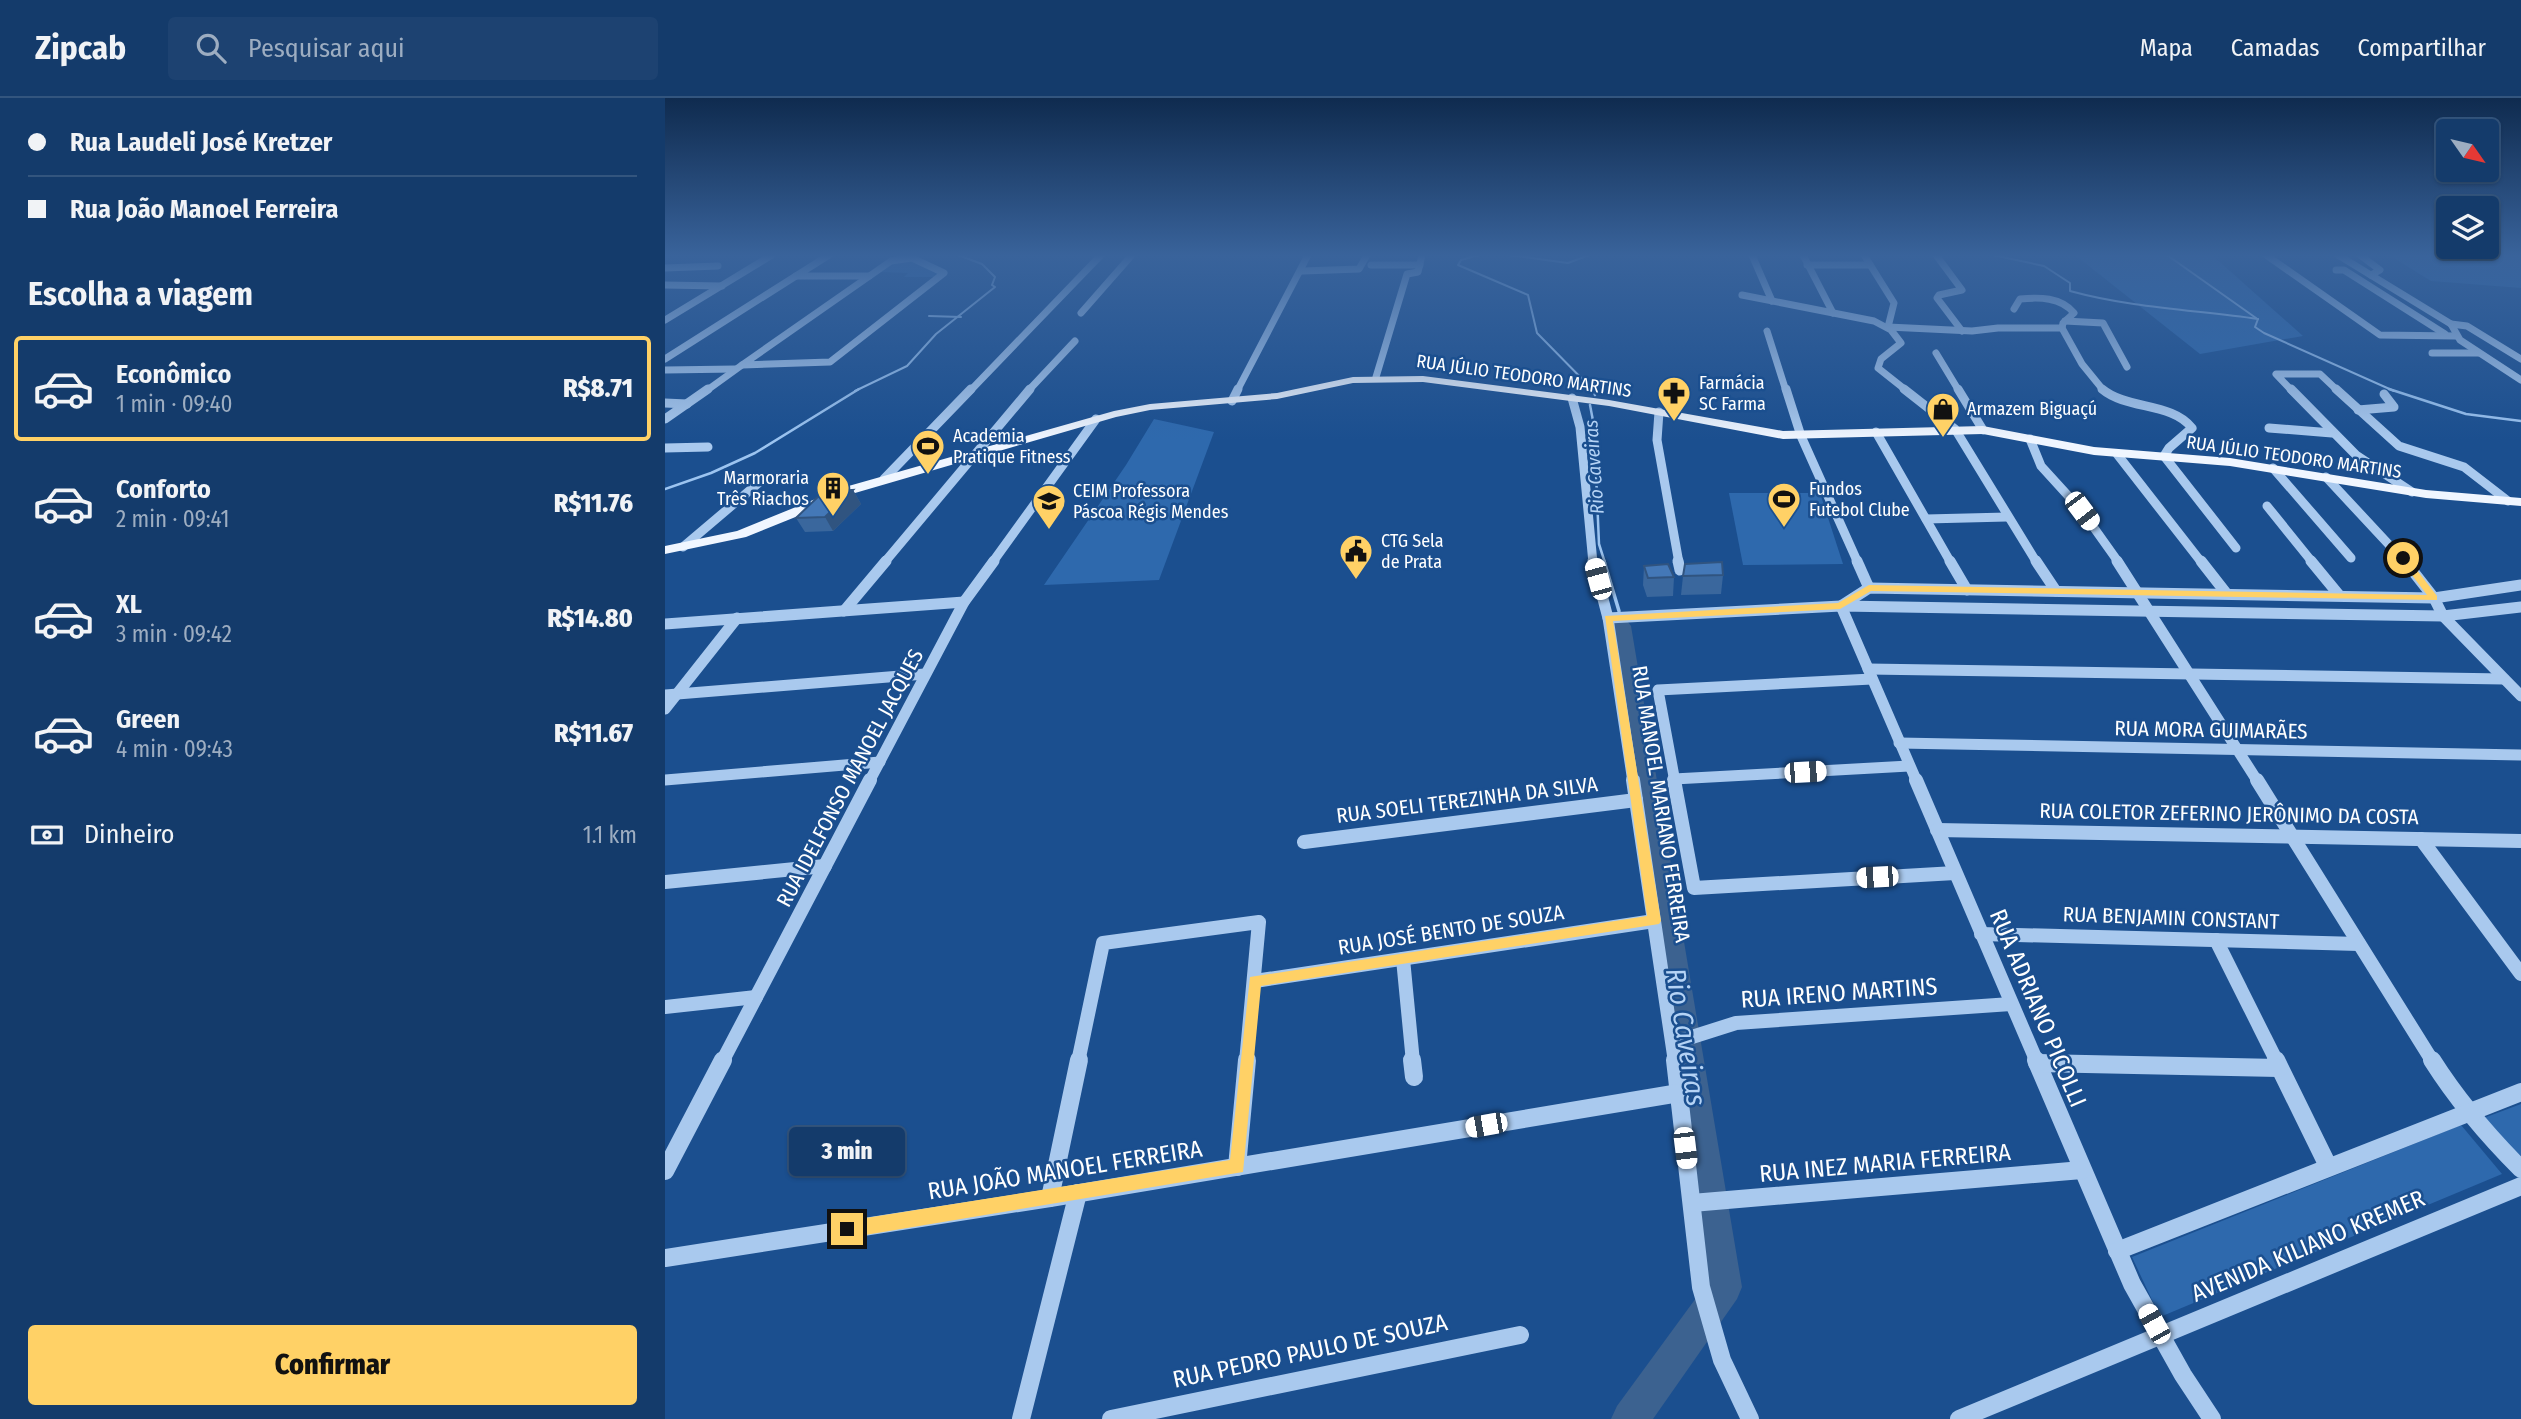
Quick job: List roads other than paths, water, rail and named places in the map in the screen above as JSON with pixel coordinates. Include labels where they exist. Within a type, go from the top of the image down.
[{"type":"main road","name":"RUA JÚLIO TEODORO MARTINS","points":[[665,550],[741,534],[824,499],[884,479],[1096,419],[1150,407],[1232,401],[1376,377],[1423,379],[1572,398],[1768,433],[1801,436],[1983,430],[2117,454],[2273,468],[2412,492],[2514,502]]},
{"type":"street","points":[[665,359],[732,317]]},
{"type":"street","points":[[665,419],[810,317]]},
{"type":"street","points":[[665,370],[830,362],[889,317]]},
{"type":"street","points":[[884,479],[1041,317]]},
{"type":"street","points":[[1232,401],[1277,317]]},
{"type":"street","points":[[1376,377],[1394,317]]},
{"type":"street","points":[[1851,317],[1888,327],[1962,331],[2103,324],[2127,367]]},
{"type":"street","points":[[1888,327],[1891,317]]},
{"type":"street","points":[[1951,317],[1962,331]]},
{"type":"street","points":[[2064,325],[2070,317]]},
{"type":"street","points":[[2354,317],[2380,335],[2456,336],[2521,380]]},
{"type":"street","points":[[2416,317],[2445,335]]},
{"type":"street","points":[[2439,317],[2451,324],[2456,336]]},
{"type":"street","points":[[2451,324],[2467,326],[2521,359]]},
{"type":"street","points":[[2064,325],[2091,377],[2109,395],[2129,405],[2181,417],[2192,426],[2169,448],[2164,457],[2236,548]]},
{"type":"street","points":[[1888,327],[1901,343],[1881,359],[1878,368],[1955,429],[2007,517],[2056,591]]},
{"type":"street","points":[[1767,331],[1801,436],[1869,588]]},
{"type":"street","points":[[844,611],[1016,404],[1075,341]]},
{"type":"street","points":[[1936,353],[1983,430]]},
{"type":"street","points":[[2433,353],[2479,353]]},
{"type":"street","points":[[2412,492],[2363,461],[2332,433],[2276,374],[2320,374],[2391,440],[2419,454],[2464,467],[2514,502]]},
{"type":"street","points":[[2358,410],[2394,407],[2384,394]]},
{"type":"street","name":"RUA MANOEL MARIANO FERREIRA","points":[[1572,398],[1580,427],[1590,550],[1608,618],[1674,1042],[1695,1203],[1701,1287],[1722,1360],[1750,1419]]},
{"type":"street","points":[[665,403],[687,404]]},
{"type":"street","points":[[1659,412],[1657,440],[1680,570]]},
{"type":"street","name":"RUA IDELFONSO MANOEL JACQUES","points":[[666,1166],[964,602],[1096,419]]},
{"type":"street","points":[[2269,428],[2332,433]]},
{"type":"street","points":[[1876,432],[1967,590]]},
{"type":"street","points":[[2030,439],[2041,466],[2082,511],[2152,612],[2467,1112],[2521,1169]]},
{"type":"street","points":[[665,448],[708,447]]},
{"type":"street","points":[[2117,454],[2226,593]]},
{"type":"street","points":[[2273,468],[2351,558]]},
{"type":"street","points":[[2326,477],[2403,558],[2434,598],[2443,616],[2521,696]]},
{"type":"street","points":[[683,547],[762,480]]},
{"type":"street","points":[[2267,506],[2339,594]]},
{"type":"street","points":[[1926,519],[2007,517]]},
{"type":"street","points":[[1840,606],[1869,588],[2339,594],[2434,598],[2521,585]]},
{"type":"street","points":[[665,624],[964,602]]},
{"type":"street","points":[[1608,618],[1840,606],[2443,616],[2521,607]]},
{"type":"street","name":"RUA ADRIANO PICOLLI","points":[[1840,606],[2117,1251],[2161,1336],[2212,1419]]},
{"type":"street","points":[[665,709],[671,695],[737,618]]},
{"type":"street","points":[[671,695],[925,674]]},
{"type":"street","points":[[1955,873],[1695,888],[1658,690],[1870,674],[2191,674],[2504,679]]},
{"type":"street","name":"RUA MORA GUIMARÃES","points":[[1899,743],[2521,755]]},
{"type":"street","points":[[665,780],[880,761]]},
{"type":"street","points":[[1674,779],[1909,766]]},
{"type":"street","name":"RUA SOELI TEREZINHA DA SILVA","points":[[1304,842],[1636,800]]},
{"type":"street","name":"RUA COLETOR ZEFERINO JERÔNIMO DA COSTA","points":[[1937,830],[2521,841]]},
{"type":"street","points":[[2421,839],[2521,974]]},
{"type":"street","points":[[665,882],[825,866]]},
{"type":"street","name":"RUA JOSÉ BENTO DE SOUZA","points":[[1255,981],[1654,921]]},
{"type":"street","points":[[1050,1198],[1103,943],[1259,922],[1237,1167]]},
{"type":"street","name":"RUA BENJAMIN CONSTANT","points":[[1981,934],[2359,944]]},
{"type":"street","points":[[2216,940],[2328,1166]]},
{"type":"street","points":[[1403,958],[1414,1077]]},
{"type":"street","points":[[665,1007],[756,997]]},
{"type":"street","name":"RUA IRENO MARTINS","points":[[1674,1042],[1752,1021],[2011,1004]]},
{"type":"street","points":[[2036,1063],[2279,1068]]},
{"type":"street","points":[[2117,1251],[2521,1092]]},
{"type":"street","name":"RUA JOÃO MANOEL FERREIRA","points":[[665,1258],[1078,1194],[1679,1093]]},
{"type":"street","name":"RUA INEZ MARIA FERREIRA","points":[[1695,1203],[2083,1170]]},
{"type":"street","name":"AVENIDA KILIANO KREMER","points":[[1959,1419],[2521,1186]]},
{"type":"street","points":[[1021,1419],[1078,1194]]},
{"type":"street","name":"RUA PEDRO PAULO DE SOUZA","points":[[1111,1419],[1520,1335]]},
{"type":"waterway","points":[[950,317],[957,317]]},
{"type":"waterway","points":[[858,389],[907,366],[936,334],[957,317]]},
{"type":"waterway","name":"Rio Caveiras","points":[[1533,317],[1537,333],[1593,390]]},
{"type":"waterway","points":[[2238,317],[2258,319],[2255,327],[2264,333],[2391,390]]},
{"type":"waterway","points":[[665,489],[711,473],[755,453],[858,389]]},
{"type":"waterway","name":"Rio Caveiras","points":[[1593,390],[1595,395]]},
{"type":"waterway","points":[[2391,390],[2466,414],[2521,421]]},
{"type":"waterway","name":"Rio Caveiras","points":[[1590,405],[1594,426],[1599,544],[1605,563]]},
{"type":"waterway","name":"Rio Caveiras","points":[[1604,561],[1619,611]]},
{"type":"waterway","name":"Rio Caveiras","points":[[1621,626],[1725,1287],[1630,1419]]},
{"type":"place","name":"Farmácia SC Farma","points":[[1674,423]]},
{"type":"place","name":"Armazem Biguaçú","points":[[1943,439]]},
{"type":"place","name":"Academia Pratique Fitness","points":[[928,476]]},
{"type":"place","name":"Marmoraria Três Riachos","points":[[833,518]]},
{"type":"place","name":"Fundos Futebol Clube","points":[[1784,529]]},
{"type":"place","name":"CEIM Professora Páscoa Régis Mendes","points":[[1049,531]]},
{"type":"place","name":"CTG Sela de Prata","points":[[1356,581]]}]
